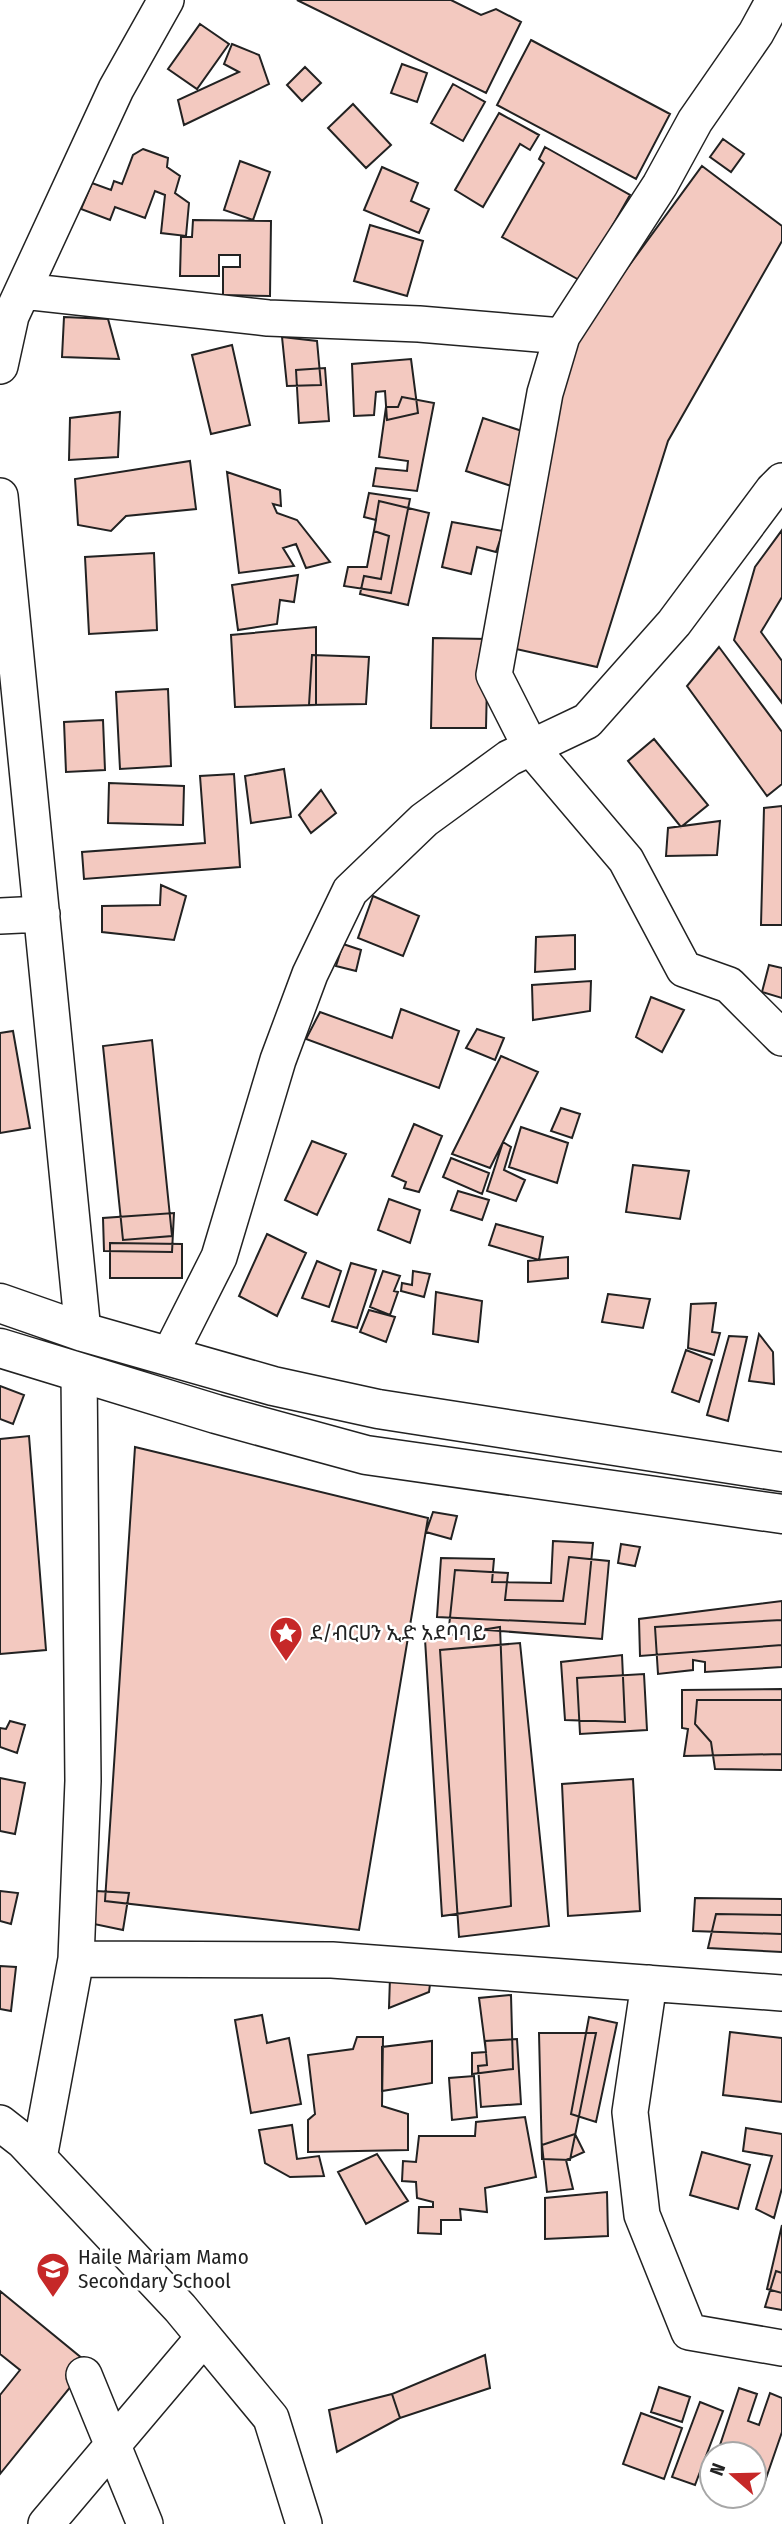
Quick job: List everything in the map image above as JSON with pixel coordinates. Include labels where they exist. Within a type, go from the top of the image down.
[{"type":"street","points":[[0,366],[11,316],[116,89],[166,0]]},
{"type":"street","points":[[774,0],[756,33],[695,121],[660,184],[562,336],[545,393],[494,675],[531,748],[626,860],[684,968],[729,985],[782,1038]]},
{"type":"street","points":[[23,291],[268,318],[419,324],[562,336]]},
{"type":"street","points":[[169,1356],[219,1256],[278,1060],[310,974],[350,891],[424,820],[509,758],[587,721],[674,624],[772,490],[782,481]]},
{"type":"street","points":[[0,496],[83,1332]]},
{"type":"street","points":[[0,916],[42,914]]},
{"type":"street","points":[[0,1303],[83,1332],[273,1386],[378,1409],[782,1472]]},
{"type":"street","points":[[0,1348],[216,1414],[366,1455],[782,1514]]},
{"type":"street","points":[[39,2158],[76,1959],[83,1780],[79,1372]]},
{"type":"street","points":[[76,1959],[332,1960],[782,1993]]},
{"type":"street","points":[[649,1983],[630,2112],[642,2215],[688,2332],[782,2348]]},
{"type":"street","points":[[0,2123],[23,2141],[180,2308],[271,2418],[304,2524]]},
{"type":"street","points":[[46,2524],[204,2337]]},
{"type":"street","points":[[84,2375],[145,2524]]},
{"type":"building","points":[[297,0],[451,0],[481,15],[496,9],[521,22],[486,93]]},
{"type":"building","points":[[200,24],[229,44],[197,89],[168,69]]},
{"type":"building","points":[[531,40],[670,114],[636,179],[497,105]]},
{"type":"building","points":[[232,44],[259,55],[269,84],[184,125],[178,100],[239,72],[224,64]]},
{"type":"building","points":[[402,64],[427,73],[417,102],[391,93]]},
{"type":"building","points":[[305,67],[321,83],[302,101],[287,85]]},
{"type":"building","points":[[453,84],[485,102],[463,141],[431,123]]},
{"type":"building","points":[[353,104],[391,145],[366,168],[328,128]]},
{"type":"building","points":[[499,113],[539,135],[530,150],[520,144],[483,207],[455,190]]},
{"type":"building","points":[[723,139],[744,154],[731,172],[710,157]]},
{"type":"building","points":[[545,147],[630,195],[581,281],[502,237],[544,163],[539,159]]},
{"type":"building","points":[[143,149],[168,158],[167,167],[180,176],[175,193],[189,203],[186,236],[161,233],[165,195],[155,191],[145,218],[115,207],[110,220],[81,209],[92,183],[111,190],[114,181],[122,184],[133,155]]},
{"type":"building","points":[[240,161],[270,172],[253,220],[224,210]]},
{"type":"building","points":[[702,166],[782,226],[782,241],[668,441],[597,667],[516,649],[554,401],[573,342]]},
{"type":"building","points":[[382,167],[418,183],[411,201],[429,209],[419,233],[364,210]]},
{"type":"building","points":[[193,220],[271,221],[270,296],[223,295],[223,267],[240,267],[240,255],[219,255],[219,276],[180,276],[181,237],[192,237]]},
{"type":"building","points":[[370,225],[423,241],[407,296],[354,281]]},
{"type":"building","points":[[64,317],[108,319],[119,359],[62,357]]},
{"type":"building","points":[[282,337],[317,341],[321,385],[287,386]]},
{"type":"building","points":[[232,345],[250,425],[211,434],[192,355]]},
{"type":"building","points":[[411,359],[418,413],[387,420],[385,391],[376,392],[374,415],[354,416],[352,364]]},
{"type":"building","points":[[325,368],[329,421],[299,423],[296,370]]},
{"type":"building","points":[[402,397],[434,403],[417,491],[373,486],[376,468],[407,471],[408,461],[379,457],[386,407],[398,407]]},
{"type":"building","points":[[120,412],[118,457],[69,460],[70,418]]},
{"type":"building","points":[[483,418],[531,434],[514,487],[466,471]]},
{"type":"building","points":[[190,461],[196,509],[126,516],[111,531],[78,525],[75,479]]},
{"type":"building","points":[[227,472],[280,490],[281,506],[273,504],[277,513],[297,520],[330,562],[306,568],[296,544],[283,548],[294,566],[239,573]]},
{"type":"building","points":[[369,493],[410,499],[391,593],[344,586],[348,567],[367,567],[376,520],[364,517]]},
{"type":"building","points":[[379,501],[429,513],[408,605],[360,594],[364,576],[381,579],[389,536],[374,531]]},
{"type":"building","points":[[452,522],[503,531],[496,552],[477,547],[471,574],[442,567]]},
{"type":"building","points":[[782,530],[782,597],[761,632],[782,661],[782,703],[734,640],[755,567]]},
{"type":"building","points":[[154,553],[157,630],[89,634],[85,557]]},
{"type":"building","points":[[298,575],[294,602],[280,600],[277,624],[238,630],[232,585]]},
{"type":"building","points":[[316,627],[316,705],[235,707],[231,635]]},
{"type":"building","points":[[433,638],[488,639],[486,728],[431,728]]},
{"type":"building","points":[[719,647],[782,732],[782,784],[767,796],[687,686]]},
{"type":"building","points":[[312,655],[369,657],[366,704],[309,705]]},
{"type":"building","points":[[168,689],[171,766],[120,769],[116,692]]},
{"type":"building","points":[[103,720],[105,770],[66,772],[64,722]]},
{"type":"building","points":[[654,739],[708,805],[681,827],[628,761]]},
{"type":"building","points":[[284,769],[291,817],[251,823],[245,776]]},
{"type":"building","points":[[234,774],[240,867],[84,879],[82,852],[205,843],[200,776]]},
{"type":"building","points":[[109,783],[184,786],[183,825],[108,823]]},
{"type":"building","points":[[321,790],[336,813],[311,833],[299,815]]},
{"type":"building","points":[[782,806],[782,925],[761,925],[764,808]]},
{"type":"building","points":[[720,821],[717,855],[666,856],[668,828]]},
{"type":"building","points":[[161,885],[186,896],[174,940],[102,932],[102,906],[160,905]]},
{"type":"building","points":[[373,896],[419,916],[403,956],[358,938]]},
{"type":"building","points":[[575,935],[575,969],[535,972],[536,937]]},
{"type":"building","points":[[343,944],[361,950],[356,971],[336,966]]},
{"type":"building","points":[[769,965],[782,968],[782,998],[762,992]]},
{"type":"building","points":[[591,981],[590,1011],[533,1020],[532,985]]},
{"type":"building","points":[[651,997],[684,1010],[662,1052],[636,1037]]},
{"type":"building","points":[[401,1009],[459,1031],[439,1088],[306,1039],[320,1012],[392,1038]]},
{"type":"building","points":[[477,1029],[504,1038],[495,1060],[466,1048]]},
{"type":"building","points":[[13,1031],[30,1128],[0,1133],[0,1033]]},
{"type":"building","points":[[152,1040],[172,1236],[123,1240],[103,1046]]},
{"type":"building","points":[[501,1056],[538,1072],[490,1168],[452,1154]]},
{"type":"building","points":[[561,1108],[580,1114],[572,1138],[551,1131]]},
{"type":"building","points":[[414,1124],[442,1136],[419,1192],[404,1188],[406,1182],[392,1176]]},
{"type":"building","points":[[521,1127],[568,1143],[557,1183],[509,1167]]},
{"type":"building","points":[[312,1141],[346,1154],[317,1215],[285,1200]]},
{"type":"building","points":[[503,1142],[511,1147],[504,1170],[525,1180],[516,1201],[487,1191]]},
{"type":"building","points":[[451,1158],[489,1173],[482,1194],[443,1177]]},
{"type":"building","points":[[633,1165],[689,1171],[680,1219],[626,1212]]},
{"type":"building","points":[[458,1191],[489,1200],[482,1220],[451,1210]]},
{"type":"building","points":[[389,1199],[420,1210],[410,1243],[378,1230]]},
{"type":"building","points":[[174,1213],[172,1252],[104,1251],[103,1218]]},
{"type":"building","points":[[496,1224],[543,1237],[539,1260],[489,1245]]},
{"type":"building","points":[[267,1234],[306,1253],[277,1316],[239,1296]]},
{"type":"building","points":[[110,1243],[182,1244],[182,1278],[110,1278]]},
{"type":"building","points":[[568,1257],[568,1278],[528,1282],[528,1261]]},
{"type":"building","points":[[317,1261],[341,1271],[329,1307],[302,1298]]},
{"type":"building","points":[[351,1263],[376,1270],[357,1328],[332,1321]]},
{"type":"building","points":[[383,1271],[400,1276],[390,1315],[370,1307]]},
{"type":"building","points":[[413,1271],[430,1274],[424,1297],[401,1291],[402,1283],[412,1285]]},
{"type":"building","points":[[436,1292],[482,1301],[478,1342],[433,1334]]},
{"type":"building","points":[[608,1294],[650,1299],[643,1328],[602,1322]]},
{"type":"building","points":[[716,1303],[712,1332],[720,1333],[714,1355],[688,1348],[691,1304]]},
{"type":"building","points":[[369,1310],[395,1317],[386,1342],[360,1332]]},
{"type":"building","points":[[759,1334],[773,1352],[774,1384],[749,1381]]},
{"type":"building","points":[[729,1336],[747,1337],[728,1421],[707,1415]]},
{"type":"building","points":[[686,1350],[712,1360],[699,1402],[672,1392]]},
{"type":"building","points":[[0,1386],[24,1395],[13,1424],[0,1419]]},
{"type":"building","points":[[29,1436],[46,1650],[0,1654],[0,1439]]},
{"type":"building","points":[[135,1447],[428,1518],[359,1930],[105,1901]]},
{"type":"building","points":[[433,1512],[457,1516],[451,1539],[426,1532]]},
{"type":"building","points":[[553,1541],[593,1543],[585,1624],[437,1617],[441,1558],[494,1559],[492,1582],[551,1583]]},
{"type":"building","points":[[621,1544],[640,1547],[635,1566],[618,1563]]},
{"type":"building","points":[[569,1557],[609,1561],[602,1639],[449,1627],[455,1570],[508,1573],[505,1600],[563,1601]]},
{"type":"building","points":[[782,1601],[782,1645],[640,1656],[639,1619]]},
{"type":"building","points":[[782,1620],[782,1667],[705,1672],[705,1662],[693,1660],[693,1670],[658,1674],[655,1627]]},
{"type":"building","points":[[500,1627],[511,1906],[442,1916],[425,1639]]},
{"type":"building","points":[[520,1643],[549,1926],[459,1937],[440,1650]]},
{"type":"building","points":[[622,1655],[625,1722],[565,1720],[561,1662]]},
{"type":"building","points":[[644,1674],[647,1730],[580,1734],[577,1678]]},
{"type":"building","points":[[782,1689],[782,1754],[684,1756],[688,1729],[682,1728],[682,1690]]},
{"type":"building","points":[[697,1700],[782,1700],[782,1770],[715,1769],[711,1742],[695,1724]]},
{"type":"building","points":[[10,1721],[25,1725],[17,1753],[0,1747],[0,1728],[6,1729]]},
{"type":"building","points":[[0,1778],[25,1783],[15,1834],[0,1831]]},
{"type":"building","points":[[633,1779],[640,1911],[568,1916],[562,1784]]},
{"type":"building","points":[[0,1891],[18,1893],[11,1924],[0,1921]]},
{"type":"building","points":[[96,1891],[129,1893],[123,1930],[94,1924]]},
{"type":"building","points":[[695,1898],[782,1899],[782,1934],[693,1931]]},
{"type":"building","points":[[716,1914],[782,1915],[782,1952],[708,1948]]},
{"type":"building","points":[[0,1966],[16,1967],[11,2011],[0,2009]]},
{"type":"building","points":[[390,1977],[431,1977],[429,1992],[389,2008]]},
{"type":"building","points":[[511,1995],[513,2069],[472,2074],[472,2053],[486,2052],[479,1998]]},
{"type":"building","points":[[262,2015],[267,2043],[289,2038],[301,2104],[251,2113],[235,2020]]},
{"type":"building","points":[[589,2017],[617,2023],[596,2122],[571,2114]]},
{"type":"building","points":[[730,2032],[782,2038],[782,2102],[723,2095]]},
{"type":"building","points":[[539,2033],[596,2033],[570,2160],[542,2159]]},
{"type":"building","points":[[357,2037],[383,2037],[382,2106],[408,2114],[408,2150],[308,2152],[308,2120],[315,2114],[308,2055],[353,2049]]},
{"type":"building","points":[[517,2039],[521,2104],[481,2107],[478,2066],[487,2065],[485,2041]]},
{"type":"building","points":[[432,2041],[432,2083],[382,2091],[382,2047]]},
{"type":"building","points":[[474,2076],[477,2117],[452,2120],[449,2078]]},
{"type":"building","points":[[525,2117],[536,2177],[485,2188],[487,2212],[460,2209],[461,2220],[441,2220],[441,2234],[418,2233],[419,2207],[433,2207],[433,2202],[417,2198],[416,2182],[402,2181],[403,2161],[416,2162],[419,2136],[475,2136],[476,2122]]},
{"type":"building","points":[[292,2125],[297,2159],[319,2156],[324,2176],[290,2177],[265,2163],[259,2130]]},
{"type":"building","points":[[746,2128],[782,2134],[782,2188],[774,2218],[756,2209],[772,2156],[743,2151]]},
{"type":"building","points":[[575,2134],[584,2152],[566,2160],[573,2189],[547,2192],[542,2145]]},
{"type":"building","points":[[702,2152],[750,2165],[738,2209],[690,2195]]},
{"type":"building","points":[[377,2154],[408,2201],[366,2224],[338,2172]]},
{"type":"building","points":[[607,2192],[608,2236],[545,2239],[545,2198]]},
{"type":"building","points":[[782,2225],[782,2293],[767,2289]]},
{"type":"building","points":[[776,2271],[782,2273],[782,2310],[765,2307]]},
{"type":"building","points":[[0,2291],[89,2364],[0,2474],[0,2395],[20,2370],[0,2354]]},
{"type":"building","points":[[485,2355],[490,2388],[400,2418],[392,2394]]},
{"type":"building","points":[[659,2387],[690,2397],[682,2422],[651,2412]]},
{"type":"building","points":[[739,2388],[757,2394],[748,2421],[759,2425],[770,2393],[782,2398],[782,2432],[768,2473],[768,2440],[722,2440]]},
{"type":"building","points":[[392,2394],[400,2418],[337,2452],[329,2410]]},
{"type":"building","points":[[700,2402],[723,2411],[712,2440],[698,2440],[698,2477],[695,2485],[672,2477]]},
{"type":"building","points":[[641,2413],[682,2428],[664,2479],[623,2464]]},
{"type":"place","name":"ደ/ብርሀን ኢድ አደባባይ","points":[[286,1663]]},
{"type":"place","name":"Haile Mariam Mamo Secondary School","points":[[53,2299]]}]
